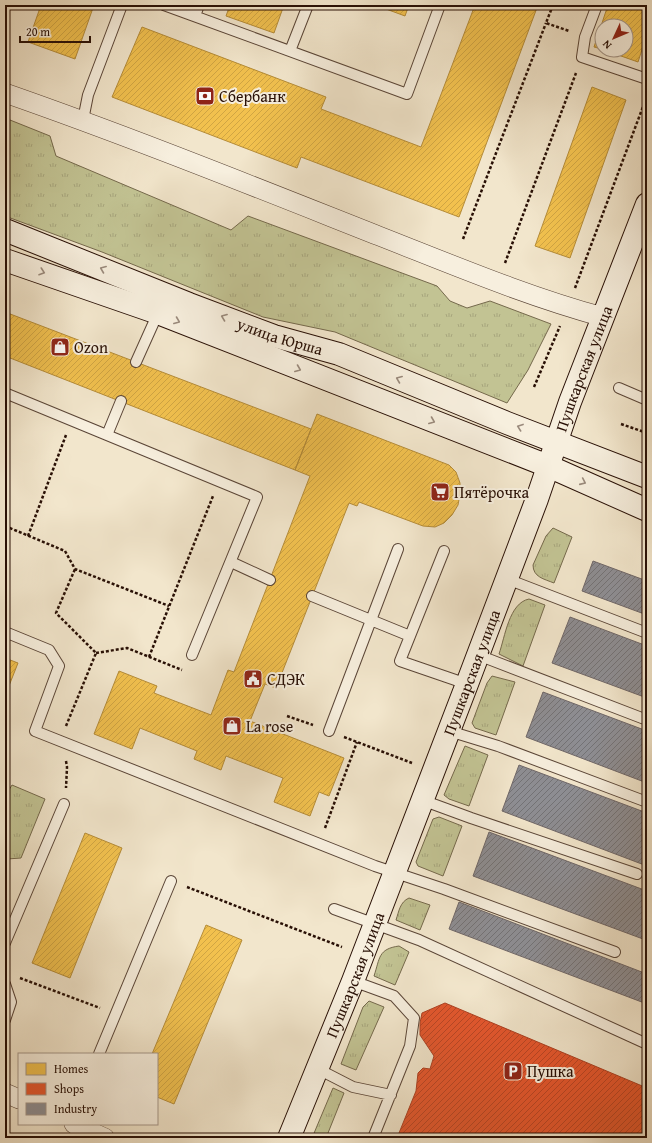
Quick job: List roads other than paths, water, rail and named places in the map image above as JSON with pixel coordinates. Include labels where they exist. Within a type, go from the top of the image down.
[{"type":"main road","name":"Пушкарская улица","points":[[289,1138],[449,731],[537,499],[602,317],[647,204]]},
{"type":"main road","name":"улица Юрша","points":[[5,230],[162,304],[548,466],[647,510]]},
{"type":"main road","name":"улица Юрша","points":[[5,260],[339,354],[500,420],[557,440],[647,477]]},
{"type":"street","points":[[5,93],[83,120],[498,281],[568,307],[602,317]]},
{"type":"street","points":[[5,1093],[18,1100]]},
{"type":"street","points":[[83,1129],[105,1138]]},
{"type":"lane","points":[[83,120],[88,94],[122,5]]},
{"type":"lane","points":[[164,5],[407,94],[440,5]]},
{"type":"lane","points":[[195,16],[199,5]]},
{"type":"lane","points":[[290,51],[308,5]]},
{"type":"lane","points":[[597,5],[585,37],[582,57],[647,79]]},
{"type":"lane","points":[[136,362],[162,304]]},
{"type":"lane","points":[[619,388],[647,400]]},
{"type":"lane","points":[[5,393],[257,497],[192,655]]},
{"type":"lane","points":[[107,435],[120,401]]},
{"type":"lane","points":[[329,731],[398,549]]},
{"type":"lane","points":[[444,551],[400,661],[467,684]]},
{"type":"lane","points":[[231,562],[270,580]]},
{"type":"lane","points":[[507,579],[647,633]]},
{"type":"lane","points":[[312,596],[410,636]]},
{"type":"lane","points":[[5,632],[49,650],[59,666],[35,731],[394,873],[444,889],[615,952]]},
{"type":"lane","points":[[478,655],[647,720]]},
{"type":"lane","points":[[449,731],[498,746],[647,802]]},
{"type":"lane","points":[[422,800],[637,874]]},
{"type":"lane","points":[[5,943],[64,804]]},
{"type":"lane","points":[[99,1053],[171,881]]},
{"type":"lane","points":[[334,909],[374,925],[419,940],[647,1044]]},
{"type":"lane","points":[[352,981],[394,996],[414,1018],[410,1046],[373,1138]]},
{"type":"lane","points":[[5,984],[11,1002],[5,1020]]},
{"type":"lane","points":[[316,1068],[353,1087],[390,1095]]},
{"type":"place","name":"Сбербанк","points":[[205,96]]},
{"type":"place","name":"Ozon","points":[[60,347]]},
{"type":"place","name":"Пятёрочка","points":[[440,492]]},
{"type":"place","name":"СДЭК","points":[[253,679]]},
{"type":"place","name":"La rose","points":[[232,726]]},
{"type":"place","name":"Пушка","points":[[513,1071]]}]
